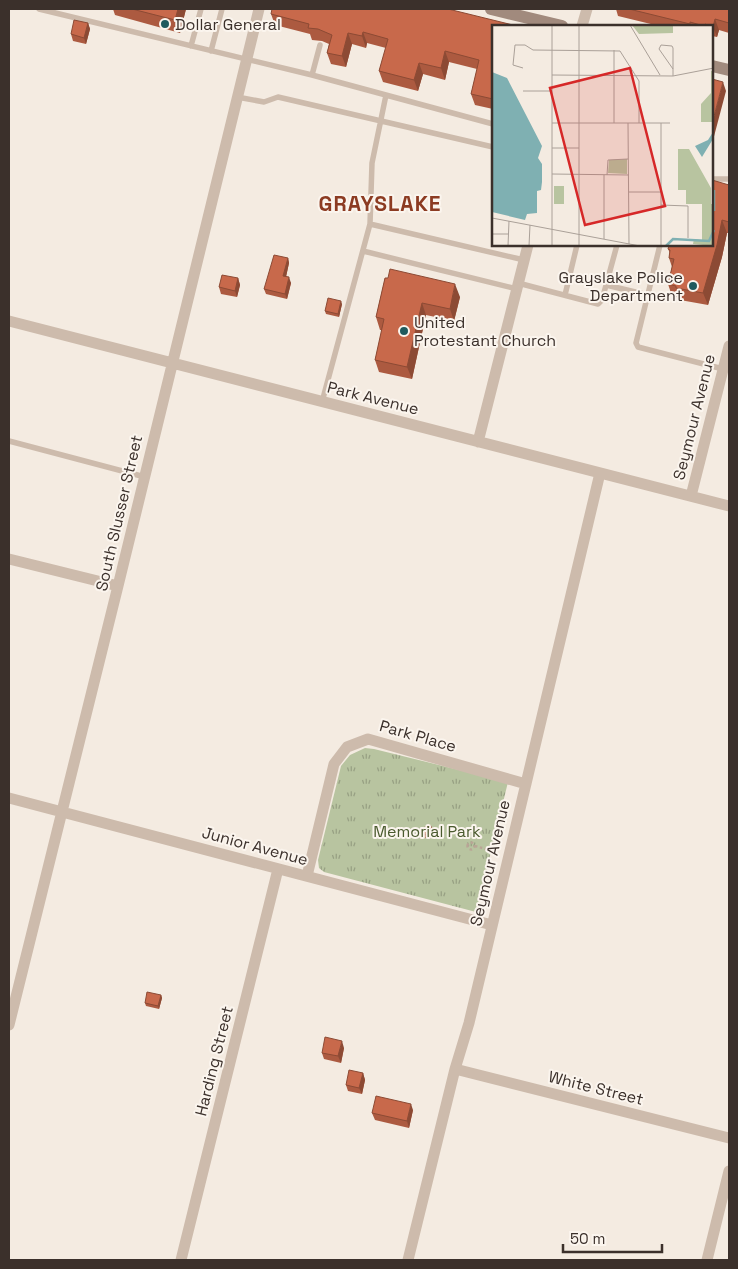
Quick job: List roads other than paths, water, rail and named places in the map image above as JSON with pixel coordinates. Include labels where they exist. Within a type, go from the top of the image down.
[{"type":"street","name":"South Slusser Street","points":[[9,1025],[259,9]]},
{"type":"street","points":[[491,9],[558,25]]},
{"type":"street","points":[[582,25],[587,9]]},
{"type":"street","points":[[713,66],[729,70]]},
{"type":"street","points":[[478,442],[528,246]]},
{"type":"street","name":"Park Avenue","points":[[9,321],[729,506]]},
{"type":"street","name":"Seymour Avenue","points":[[691,496],[729,346]]},
{"type":"street","name":"Seymour Avenue","points":[[408,1260],[492,925],[600,473]]},
{"type":"street","points":[[9,559],[118,586]]},
{"type":"street","name":"Park Place","points":[[307,876],[334,764],[347,746],[368,738],[526,784]]},
{"type":"street","name":"Junior Avenue","points":[[9,798],[492,925]]},
{"type":"street","name":"Harding Street","points":[[181,1260],[278,869]]},
{"type":"street","name":"White Street","points":[[455,1069],[729,1138]]},
{"type":"street","points":[[711,1259],[729,1171]]},
{"type":"lane","points":[[39,9],[312,75],[492,124]]},
{"type":"lane","points":[[191,46],[200,9]]},
{"type":"lane","points":[[210,51],[222,9]]},
{"type":"lane","points":[[312,75],[320,45]]},
{"type":"lane","points":[[322,402],[370,224],[372,163],[386,95]]},
{"type":"lane","points":[[237,97],[264,102],[278,97],[492,147]]},
{"type":"lane","points":[[713,178],[729,179]]},
{"type":"lane","points":[[370,224],[524,260]]},
{"type":"lane","points":[[565,295],[577,246]]},
{"type":"lane","points":[[363,251],[565,295],[598,304],[602,300],[617,246]]},
{"type":"lane","points":[[660,246],[636,343],[638,347],[723,369]]},
{"type":"lane","points":[[606,285],[648,295]]},
{"type":"lane","points":[[9,441],[145,476]]},
{"type":"place","name":"Dollar General","points":[[165,24]]},
{"type":"place","name":"Grayslake Police Department","points":[[693,286]]},
{"type":"place","name":"United Protestant Church","points":[[404,331]]},
{"type":"district","name":"GRAYSLAKE","points":[[380,203]]},
{"type":"park label","name":"Memorial Park","points":[[427,831]]}]
